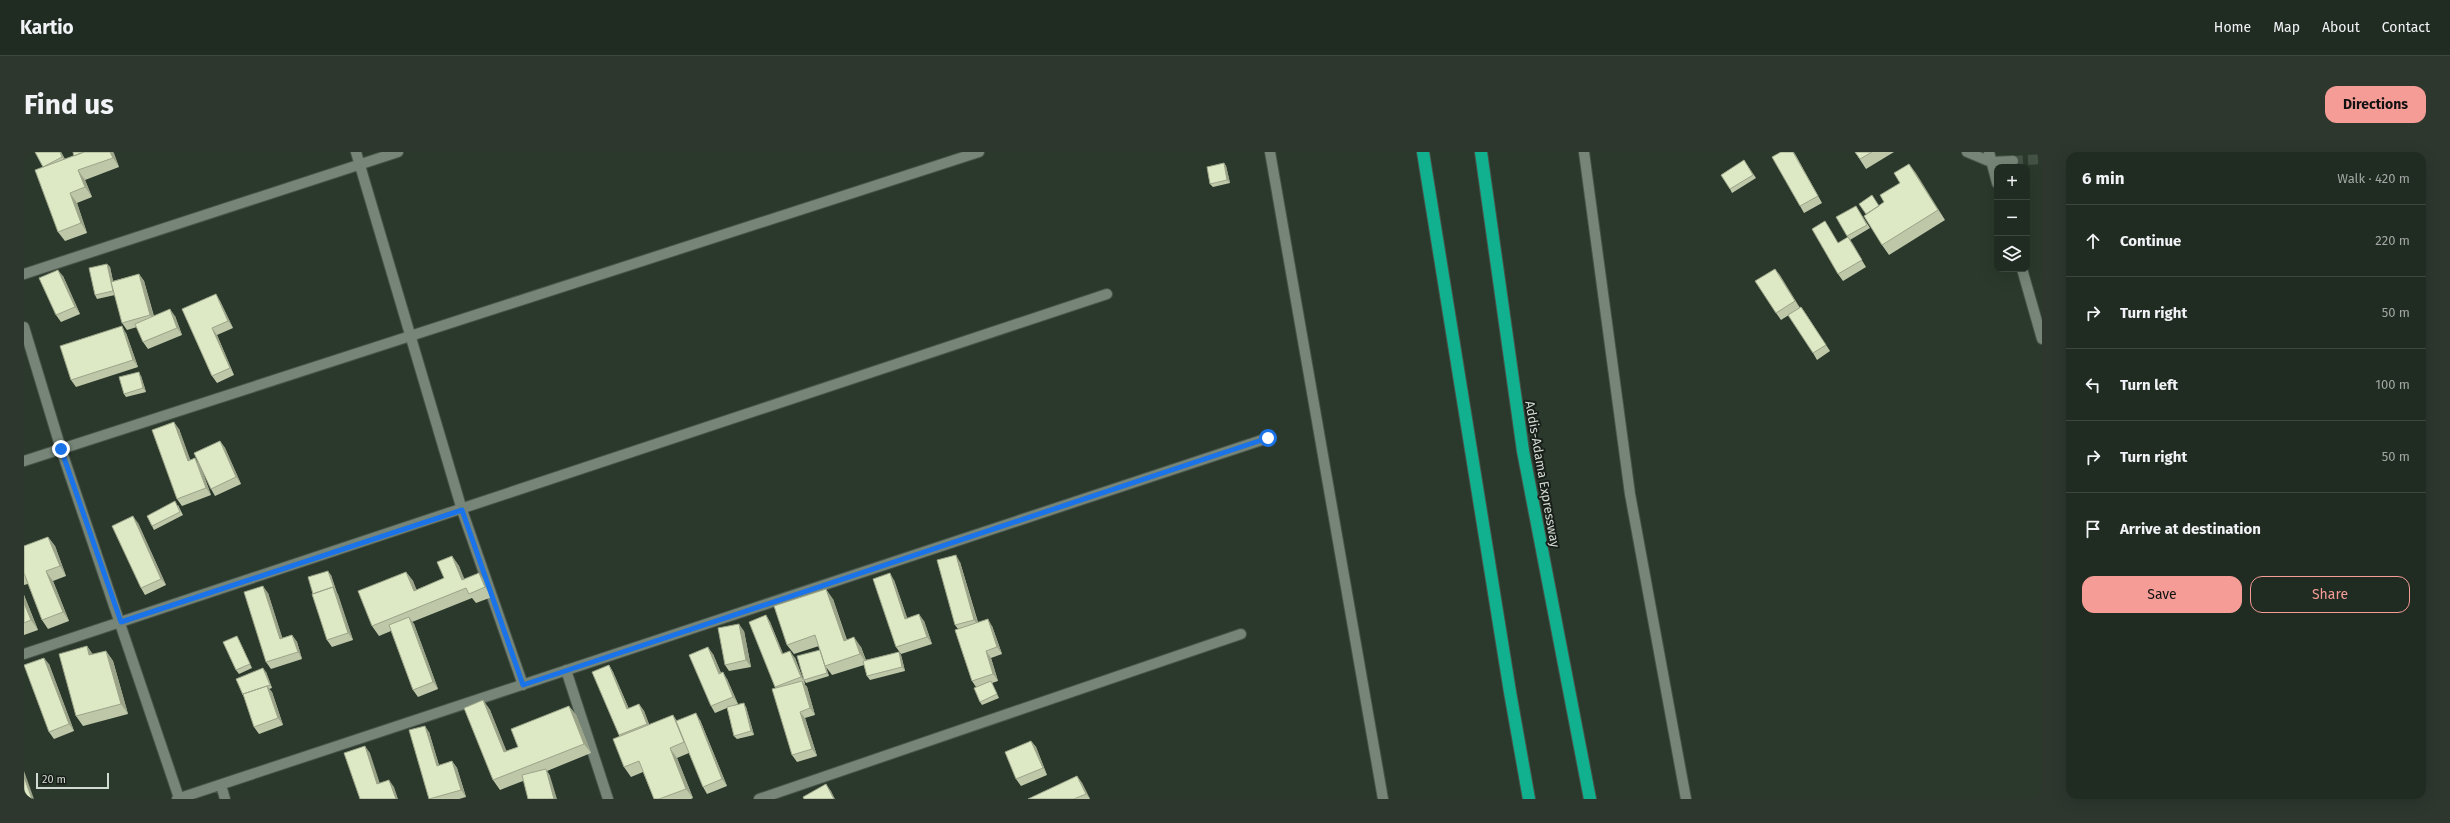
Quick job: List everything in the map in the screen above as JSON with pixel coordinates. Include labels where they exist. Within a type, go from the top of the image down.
[{"type":"highway","points":[[1423,152],[1508,684],[1529,799]]},
{"type":"highway","name":"Addis-Adama Expressway","points":[[1481,152],[1523,451],[1590,799]]},
{"type":"street","points":[[356,152],[462,510],[523,685]]},
{"type":"street","points":[[24,274],[398,152]]},
{"type":"street","points":[[24,461],[979,152]]},
{"type":"street","points":[[1270,152],[1383,799]]},
{"type":"street","points":[[1584,152],[1630,494],[1686,799]]},
{"type":"street","points":[[1967,152],[1991,162],[2013,161]]},
{"type":"street","points":[[1989,152],[1994,172]]},
{"type":"street","points":[[2023,272],[2042,339]]},
{"type":"street","points":[[24,654],[462,510],[1107,294]]},
{"type":"street","points":[[24,327],[61,449],[121,622],[178,799],[1268,438]]},
{"type":"street","points":[[759,799],[1241,634]]},
{"type":"street","points":[[566,670],[608,799]]},
{"type":"street","points":[[221,785],[225,799]]},
{"type":"building","points":[[35,152],[60,152],[62,157],[43,167]]},
{"type":"building","points":[[73,152],[84,152],[74,156]]},
{"type":"building","points":[[84,152],[110,152],[113,158],[78,170],[85,187],[70,193],[81,223],[58,232],[35,170]]},
{"type":"building","points":[[1781,152],[1793,152],[1818,196],[1800,206],[1772,157]]},
{"type":"building","points":[[1855,152],[1872,152],[1860,159]]},
{"type":"building","points":[[1744,160],[1753,175],[1730,189],[1721,175]]},
{"type":"building","points":[[1224,163],[1227,180],[1210,184],[1207,167]]},
{"type":"building","points":[[1909,164],[1938,210],[1882,245],[1864,216],[1884,202],[1880,195],[1900,183],[1894,173]]},
{"type":"building","points":[[1872,195],[1879,206],[1866,214],[1859,204]]},
{"type":"building","points":[[1856,206],[1867,225],[1847,236],[1836,217]]},
{"type":"building","points":[[1825,221],[1838,243],[1848,237],[1862,260],[1838,274],[1812,229]]},
{"type":"building","points":[[107,264],[113,291],[95,295],[89,268]]},
{"type":"building","points":[[1775,269],[1795,301],[1776,313],[1755,281]]},
{"type":"building","points":[[58,270],[75,307],[56,315],[39,278]]},
{"type":"building","points":[[139,274],[150,315],[122,323],[111,282]]},
{"type":"building","points":[[216,294],[228,321],[212,328],[230,368],[212,376],[182,309]]},
{"type":"building","points":[[1801,307],[1826,345],[1813,353],[1788,315]]},
{"type":"building","points":[[170,309],[177,328],[143,342],[135,324]]},
{"type":"building","points":[[122,326],[133,360],[71,380],[60,346]]},
{"type":"building","points":[[139,372],[143,388],[124,394],[119,377]]},
{"type":"building","points":[[174,422],[188,461],[195,458],[206,488],[177,499],[152,430]]},
{"type":"building","points":[[220,441],[236,477],[211,489],[194,453]]},
{"type":"building","points":[[175,501],[180,512],[152,526],[147,516]]},
{"type":"building","points":[[133,516],[161,579],[141,588],[112,526]]},
{"type":"building","points":[[48,537],[60,566],[46,571],[63,612],[42,620],[24,573],[24,546]]},
{"type":"building","points":[[956,555],[974,620],[955,625],[937,560]]},
{"type":"building","points":[[452,556],[462,580],[479,573],[485,587],[469,594],[466,588],[372,626],[358,591],[406,572],[414,591],[444,578],[437,562]]},
{"type":"building","points":[[328,571],[334,588],[333,587],[313,594],[308,577]]},
{"type":"building","points":[[890,573],[905,619],[919,614],[927,637],[896,647],[873,579]]},
{"type":"building","points":[[263,586],[280,639],[292,635],[298,652],[266,662],[244,592]]},
{"type":"building","points":[[333,587],[348,633],[327,640],[312,594]]},
{"type":"building","points":[[826,589],[844,641],[854,637],[860,654],[825,666],[815,635],[787,645],[774,606]]},
{"type":"building","points":[[24,603],[31,620],[24,623]]},
{"type":"building","points":[[766,615],[782,654],[790,651],[801,677],[775,687],[749,622]]},
{"type":"building","points":[[409,617],[433,682],[413,690],[389,625]]},
{"type":"building","points":[[988,619],[997,647],[986,651],[993,674],[972,681],[955,630]]},
{"type":"building","points":[[739,624],[746,660],[725,665],[718,628]]},
{"type":"building","points":[[237,636],[250,664],[236,670],[223,642]]},
{"type":"building","points":[[87,646],[89,655],[106,651],[121,704],[76,716],[59,654]]},
{"type":"building","points":[[708,647],[719,674],[723,672],[733,697],[711,706],[689,655]]},
{"type":"building","points":[[820,650],[827,673],[804,680],[797,656]]},
{"type":"building","points":[[899,652],[902,667],[867,676],[863,661]]},
{"type":"building","points":[[44,658],[69,724],[49,732],[24,665]]},
{"type":"building","points":[[609,665],[627,709],[639,704],[647,724],[619,735],[592,672]]},
{"type":"building","points":[[263,668],[270,685],[243,695],[236,679]]},
{"type":"building","points":[[802,681],[810,708],[800,712],[812,749],[792,755],[772,689]]},
{"type":"building","points":[[991,681],[997,694],[980,702],[974,688]]},
{"type":"building","points":[[267,686],[278,718],[254,727],[243,694]]},
{"type":"building","points":[[483,700],[504,752],[518,747],[511,729],[569,706],[584,744],[493,780],[464,708]]},
{"type":"building","points":[[744,703],[751,731],[734,736],[727,707]]},
{"type":"building","points":[[696,713],[722,779],[703,787],[676,721]]},
{"type":"building","points":[[673,715],[684,742],[670,748],[686,789],[659,799],[654,799],[639,761],[624,767],[613,739]]},
{"type":"building","points":[[425,726],[437,766],[452,761],[461,790],[429,799],[409,730]]},
{"type":"building","points":[[1031,741],[1043,768],[1016,779],[1005,752]]},
{"type":"building","points":[[365,746],[377,784],[389,780],[396,799],[360,799],[344,753]]},
{"type":"building","points":[[546,769],[554,799],[528,799],[522,775]]},
{"type":"building","points":[[1077,776],[1086,794],[1074,799],[1028,799]]},
{"type":"building","points":[[24,777],[32,799],[24,799]]},
{"type":"building","points":[[826,784],[834,799],[804,799],[803,797]]},
{"type":"tunnel","points":[[2013,161],[2042,159]]},
{"type":"route","points":[[61,449],[121,622],[462,510],[523,685],[1268,438]]}]
